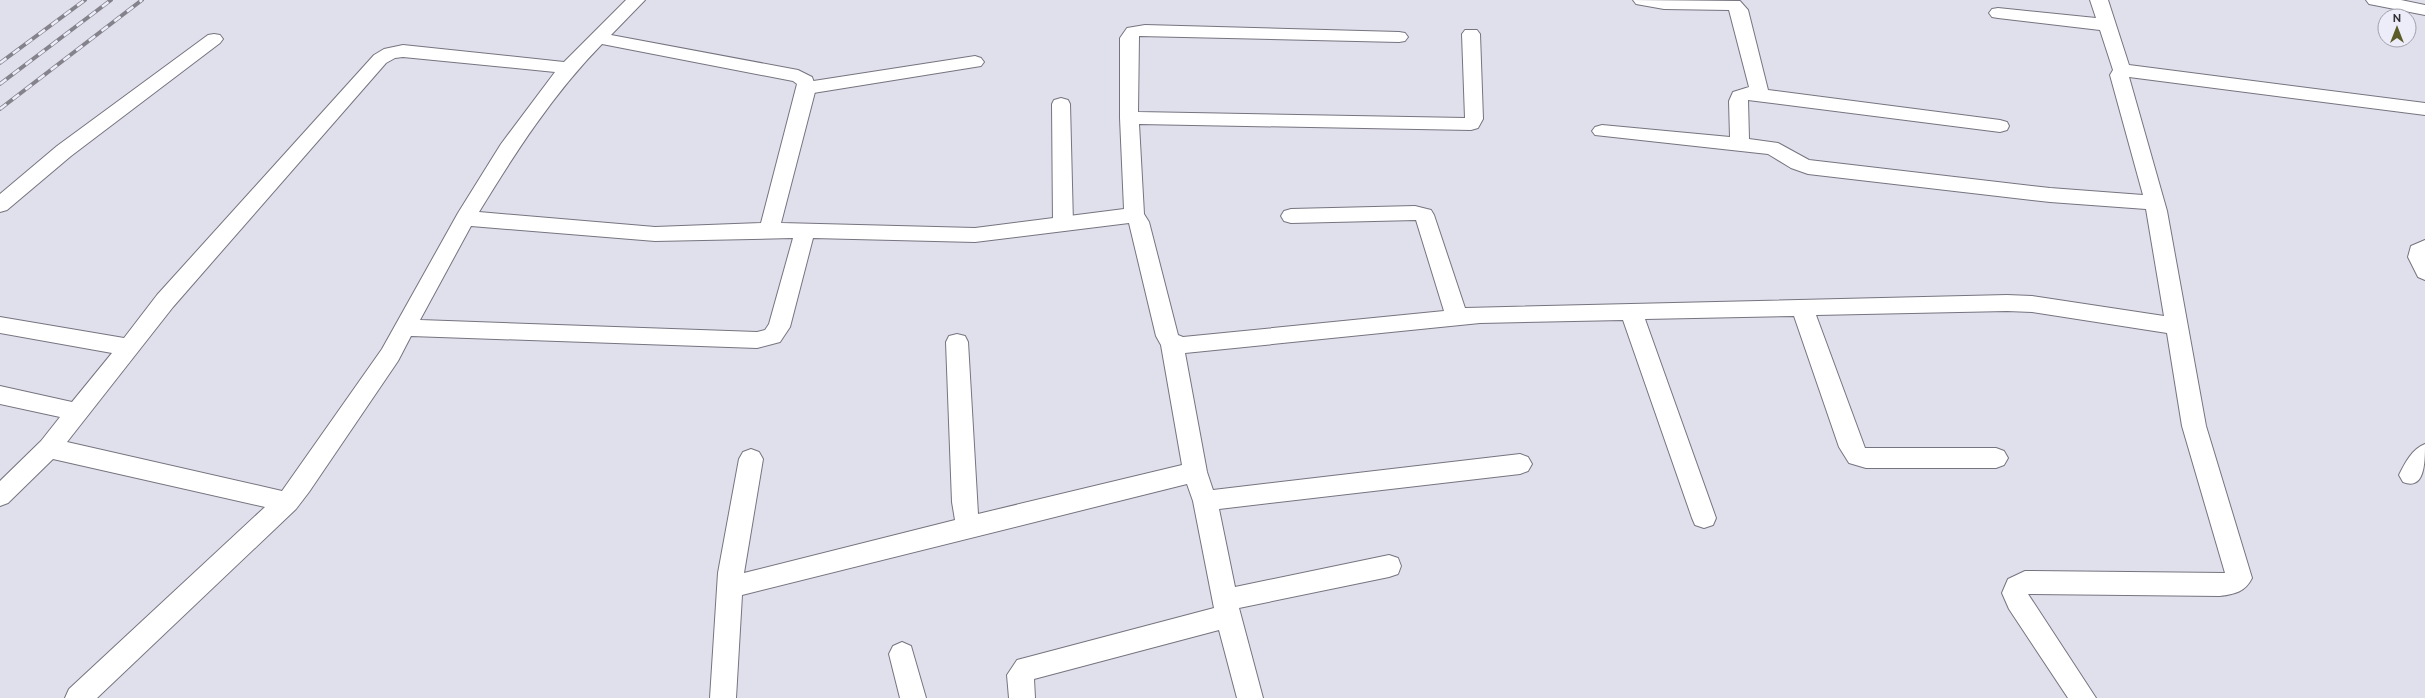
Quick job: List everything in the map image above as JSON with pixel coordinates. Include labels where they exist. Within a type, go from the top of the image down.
[{"type":"street","points":[[78,698],[287,502],[390,354],[465,218],[508,149],[568,68],[636,0]]},
{"type":"street","points":[[1642,0],[1664,4],[1734,5],[1739,10],[1760,94]]},
{"type":"street","points":[[2083,698],[2018,601],[2015,593],[2017,587],[2025,582],[2220,585],[2233,583],[2239,578],[2194,426],[2155,203],[2119,75],[2122,70],[2099,0]]},
{"type":"street","points":[[2375,0],[2425,10]]},
{"type":"street","points":[[1998,13],[2107,25]]},
{"type":"street","points":[[1250,698],[1226,608],[1205,501],[1195,472],[1172,344],[1167,336],[1138,222],[1134,215],[1129,118],[1129,38],[1133,32],[1145,30],[1399,37]]},
{"type":"street","points":[[1129,118],[1472,124],[1474,119],[1471,34]]},
{"type":"street","points":[[598,38],[798,76],[806,81],[807,88],[769,230]]},
{"type":"street","points":[[0,204],[64,151],[214,39]]},
{"type":"street","points":[[0,496],[49,448],[165,301],[380,59],[390,53],[403,51],[568,68]]},
{"type":"street","points":[[807,88],[975,62]]},
{"type":"street","points":[[2122,70],[2425,109]]},
{"type":"street","points":[[1740,145],[1738,101],[1740,96],[1747,93],[2000,126]]},
{"type":"street","points":[[1061,104],[1063,224]]},
{"type":"street","points":[[1602,131],[1771,148],[1780,152],[1798,165],[1808,167],[2050,195],[2155,203]]},
{"type":"street","points":[[1291,216],[1415,212],[1424,215],[1457,317]]},
{"type":"street","points":[[465,218],[655,234],[805,230],[975,235],[1134,215]]},
{"type":"street","points":[[404,328],[757,340],[772,336],[779,327],[805,230]]},
{"type":"street","points":[[2425,247],[2418,251],[2418,257],[2425,272]]},
{"type":"street","points":[[1172,344],[1184,345],[1457,317],[1802,307],[2007,303],[2032,304],[2177,326]]},
{"type":"street","points":[[1802,307],[1851,447],[1857,456],[1866,458],[1996,458]]},
{"type":"street","points":[[1631,312],[1704,518]]},
{"type":"street","points":[[0,325],[128,347]]},
{"type":"street","points":[[958,342],[964,502],[968,527]]},
{"type":"street","points":[[0,395],[78,412]]},
{"type":"street","points":[[49,448],[287,502]]},
{"type":"street","points":[[2411,475],[2425,454]]},
{"type":"street","points":[[723,698],[730,587],[751,459]]},
{"type":"street","points":[[1205,501],[1520,464]]},
{"type":"street","points":[[730,587],[1195,472]]},
{"type":"street","points":[[1022,698],[1020,675],[1026,669],[1226,608],[1390,566]]},
{"type":"street","points":[[902,654],[912,698]]},
{"type":"railway","points":[[0,63],[85,0]]},
{"type":"railway","points":[[0,84],[111,0]]},
{"type":"railway","points":[[0,109],[142,0]]}]
